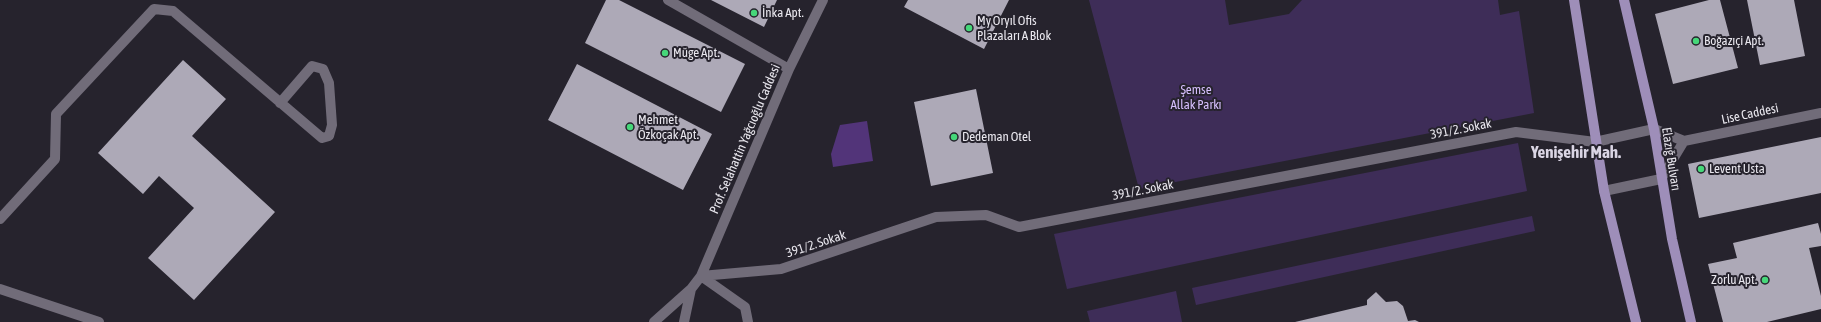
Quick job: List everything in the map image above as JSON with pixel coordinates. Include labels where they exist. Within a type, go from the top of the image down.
[{"type":"main road","points":[[1574,0],[1595,142],[1604,191],[1636,322]]},
{"type":"main road","name":"Elazığ Bulvarı","points":[[1624,0],[1654,129],[1672,239],[1691,322]]},
{"type":"street","points":[[668,0],[789,69]]},
{"type":"street","name":"Prof. Selahattin Yağcıoğlu Caddesi","points":[[654,322],[692,289],[701,276],[789,69],[823,0]]},
{"type":"street","points":[[0,219],[55,159],[56,114],[154,9],[173,11],[280,103],[322,138],[329,136],[332,125],[329,83],[322,69],[312,66],[280,103]]},
{"type":"street","name":"Lise Caddesi","points":[[1684,141],[1821,113]]},
{"type":"street","points":[[1595,142],[1654,129],[1684,141],[1661,179],[1604,191]]},
{"type":"street","name":"391/2. Sokak","points":[[701,276],[781,269],[936,217],[986,215],[1019,227],[1516,132],[1595,142]]},
{"type":"street","points":[[701,276],[744,307],[748,322]]},
{"type":"street","points":[[0,289],[99,322]]},
{"type":"street","name":"Prof. Selahattin Yağcıoğlu Caddesi","points":[[684,322],[692,289]]},
{"type":"green space","name":"Şemse Allak Parkı","points":[[1089,0],[1225,0],[1229,25],[1289,14],[1302,0],[1498,0],[1500,15],[1519,11],[1534,113],[1139,189]]},
{"type":"green space","points":[[1518,143],[1527,191],[1067,289],[1054,234]]},
{"type":"green space","points":[[1532,216],[1535,231],[1196,305],[1192,288]]},
{"type":"green space","points":[[1176,291],[1182,322],[1090,322],[1087,311]]},
{"type":"shaded area","points":[[867,121],[873,161],[833,167],[831,154],[840,125]]},
{"type":"building","name":"Müge Apt.","points":[[606,0],[619,0],[745,64],[721,112],[585,43]]},
{"type":"building","name":"İnka Apt.","points":[[711,0],[777,0],[764,27]]},
{"type":"building","name":"My Oryıl Ofis Plazaları A Blok","points":[[908,0],[1009,0],[984,49],[904,7]]},
{"type":"building","name":"Boğazıçi Apt.","points":[[1709,0],[1720,0],[1738,68],[1673,84],[1655,14]]},
{"type":"building","points":[[1747,0],[1794,0],[1805,56],[1760,65]]},
{"type":"building","points":[[183,60],[226,99],[192,136],[275,212],[194,300],[148,258],[194,208],[159,176],[143,194],[98,153]]},
{"type":"building","name":"Mehmet Özkoçak Apt.","points":[[577,64],[712,134],[683,190],[548,120]]},
{"type":"building","name":"Dedeman Otel","points":[[976,89],[993,173],[931,186],[914,102]]},
{"type":"building","points":[[1821,137],[1821,193],[1699,218],[1688,164]]},
{"type":"building","name":"Zorlu Apt.","points":[[1818,223],[1821,234],[1821,246],[1809,248],[1821,296],[1821,309],[1767,322],[1723,322],[1708,264],[1737,258],[1733,243]]},
{"type":"building","points":[[1376,292],[1386,302],[1397,301],[1403,306],[1408,321],[1415,320],[1419,322],[1295,322],[1367,305],[1367,300]]},
{"type":"place","name":"İnka Apt.","points":[[754,13]]},
{"type":"place","name":"My Oryıl Ofis Plazaları A Blok","points":[[969,28]]},
{"type":"place","name":"Boğazıçi Apt.","points":[[1696,41]]},
{"type":"place","name":"Müge Apt.","points":[[665,53]]},
{"type":"place","name":"Mehmet Özkoçak Apt.","points":[[630,127]]},
{"type":"place","name":"Dedeman Otel","points":[[954,137]]},
{"type":"place","name":"Levent Usta","points":[[1701,169]]},
{"type":"place","name":"Zorlu Apt.","points":[[1765,280]]},
{"type":"district","name":"Yenişehir Mah.","points":[[1576,153]]}]
